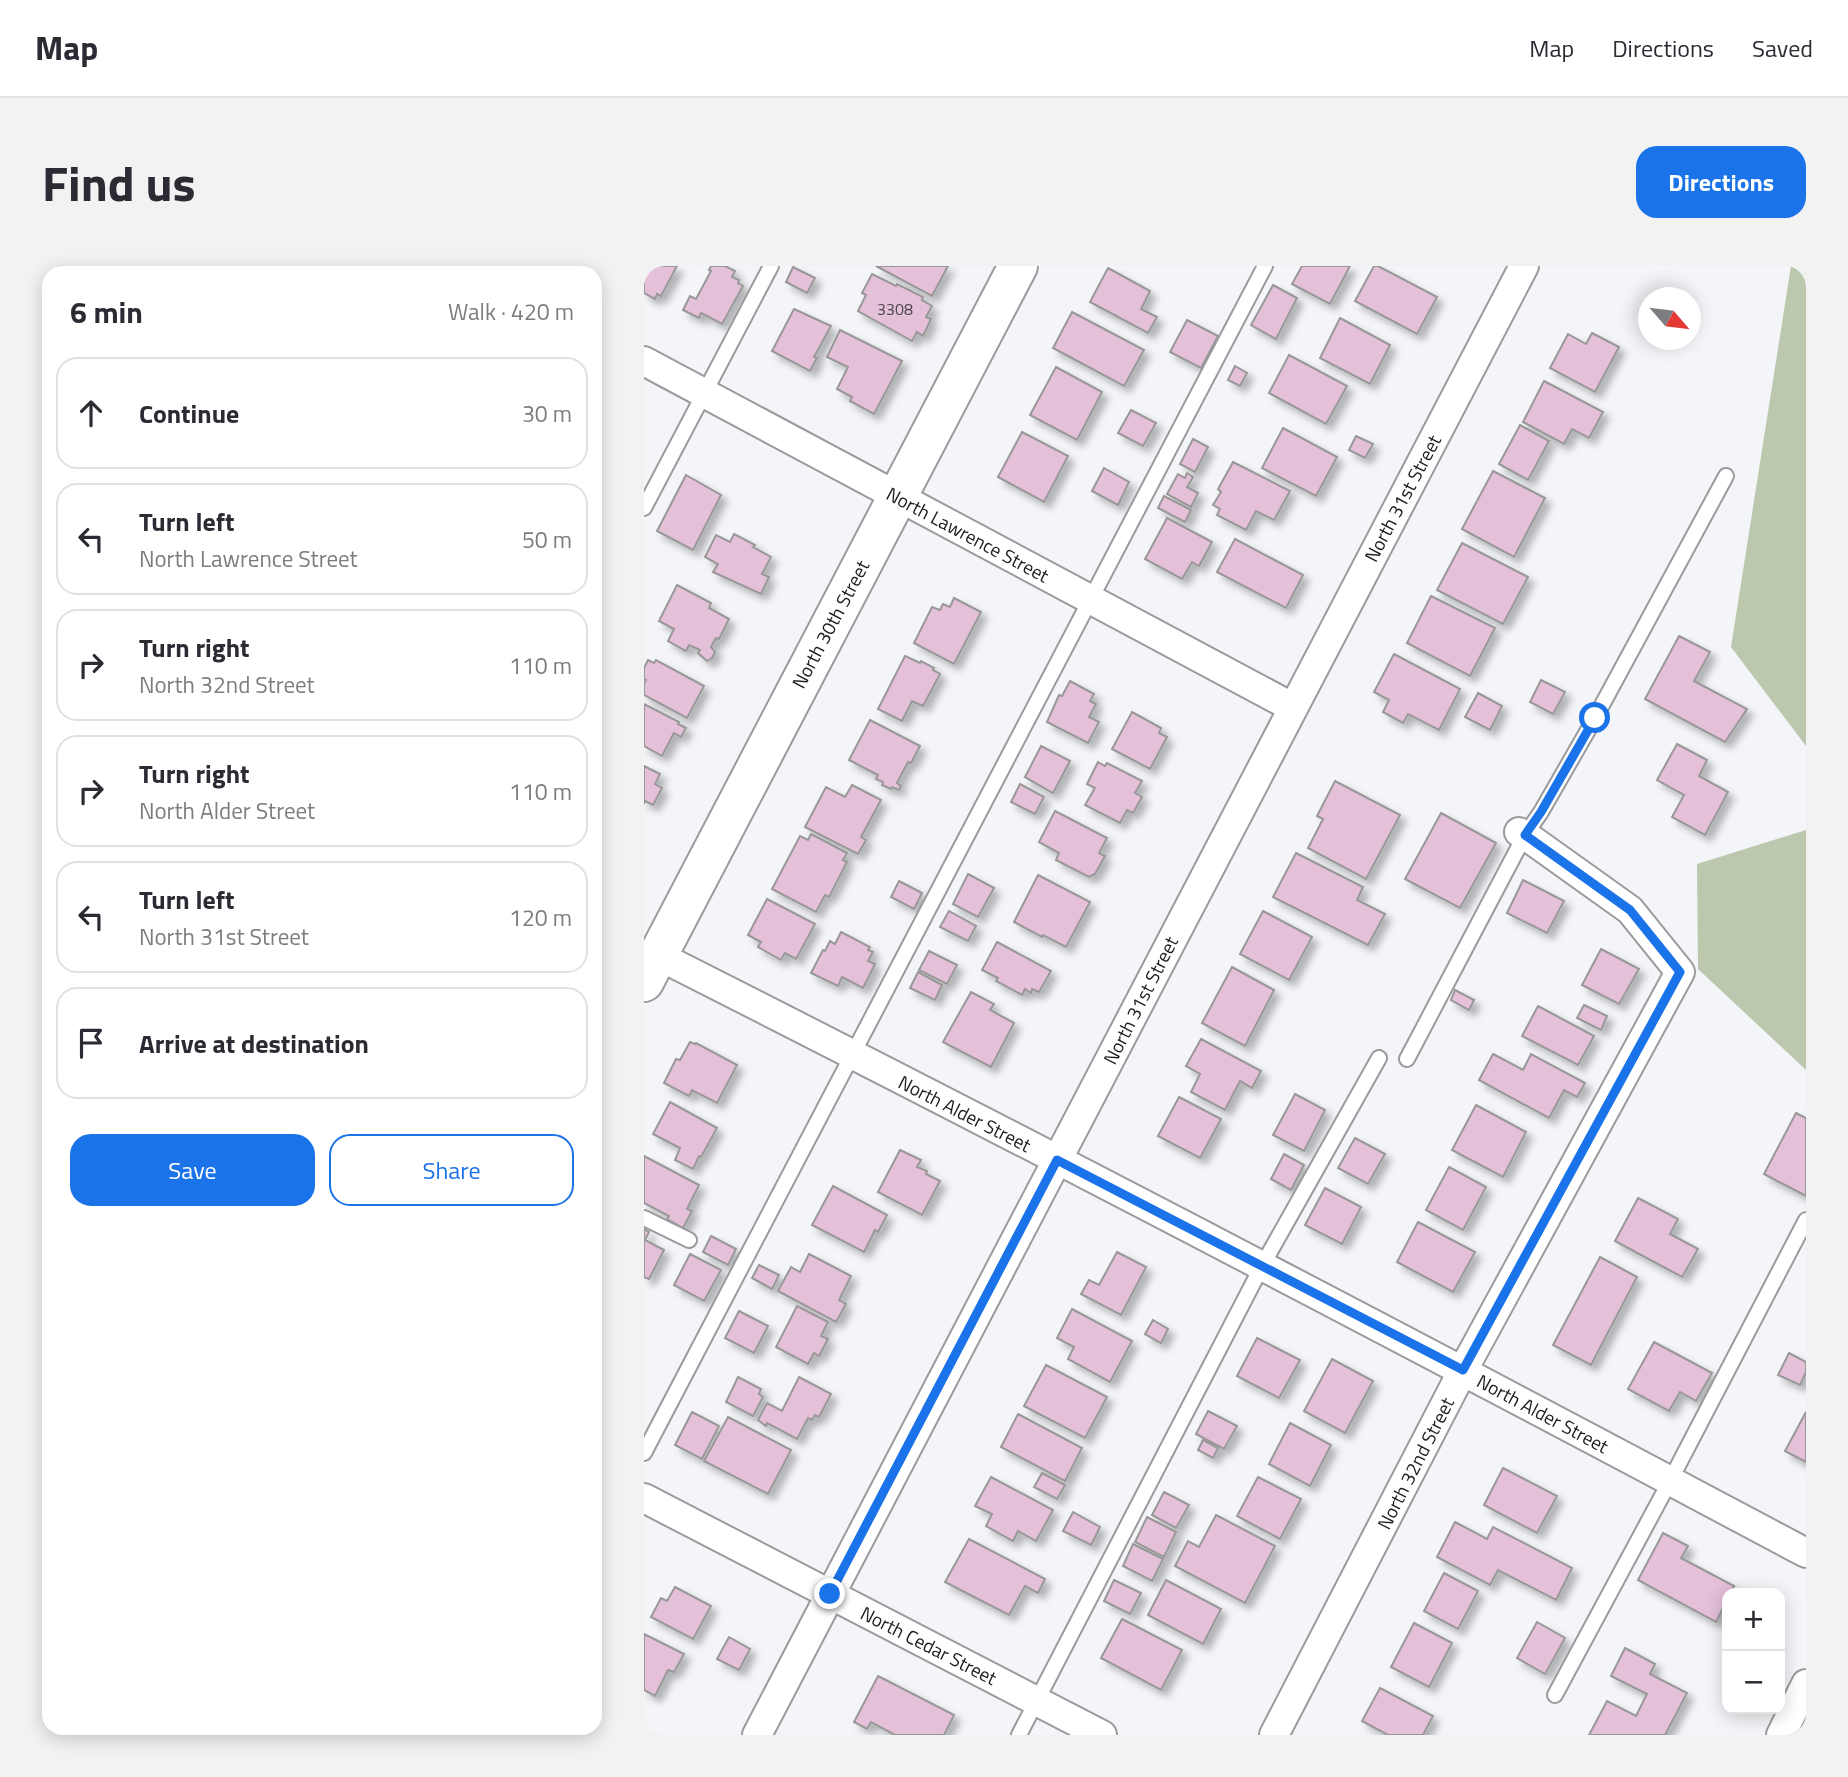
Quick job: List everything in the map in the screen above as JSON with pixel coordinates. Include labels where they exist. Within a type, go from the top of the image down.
[{"type":"main road","name":"North 30th Street","points":[[648,962],[1018,266]]},
{"type":"street","name":"North 31st Street","points":[[757,1735],[1524,266]]},
{"type":"street","name":"North Lawrence Street","points":[[644,361],[1292,707]]},
{"type":"street","name":"North 32nd Street","points":[[1274,1735],[1463,1370],[1680,972],[1630,910],[1522,833]]},
{"type":"street","name":"North Alder Street","points":[[648,962],[852,1055],[1463,1370],[1806,1553]]},
{"type":"street","name":"North Cedar Street","points":[[644,1498],[1102,1735]]},
{"type":"street","points":[[1781,1735],[1806,1684]]},
{"type":"lane","points":[[644,508],[771,266]]},
{"type":"lane","points":[[644,1453],[1265,266]]},
{"type":"lane","points":[[1407,1059],[1522,833],[1541,812],[1595,718],[1727,475]]},
{"type":"lane","points":[[1019,1735],[1262,1266],[1379,1058]]},
{"type":"lane","points":[[644,1218],[689,1240]]},
{"type":"lane","points":[[1555,1695],[1671,1481],[1806,1220]]},
{"type":"green space","points":[[1791,266],[1806,266],[1806,746],[1731,647]]},
{"type":"green space","points":[[1806,830],[1806,1070],[1698,969],[1697,864]]},
{"type":"building","points":[[644,266],[677,266],[661,296],[657,294],[655,299],[644,293]]},
{"type":"building","points":[[711,266],[725,266],[735,271],[732,277],[739,280],[738,283],[743,286],[722,324],[701,313],[699,318],[683,310],[690,296],[696,299]]},
{"type":"building","points":[[876,266],[948,266],[932,296]]},
{"type":"building","points":[[1302,266],[1350,266],[1330,304],[1292,284]]},
{"type":"building","points":[[1374,266],[1437,297],[1417,334],[1355,301]]},
{"type":"building","points":[[793,267],[815,278],[807,293],[786,282]]},
{"type":"building","points":[[1108,268],[1150,291],[1141,309],[1157,317],[1148,333],[1090,302]]},
{"type":"building","points":[[872,274],[923,297],[922,300],[932,306],[926,317],[931,319],[923,336],[917,332],[912,341],[858,311],[866,295],[862,293]]},
{"type":"building","points":[[1273,285],[1297,298],[1276,339],[1251,325]]},
{"type":"building","points":[[794,309],[831,326],[814,357],[817,358],[810,371],[772,351]]},
{"type":"building","points":[[1072,312],[1144,350],[1124,386],[1053,348]]},
{"type":"building","points":[[1340,318],[1390,345],[1370,384],[1320,358]]},
{"type":"building","points":[[1187,320],[1218,336],[1201,368],[1170,352]]},
{"type":"building","points":[[840,330],[902,361],[874,414],[850,401],[852,397],[837,389],[848,367],[827,357]]},
{"type":"building","points":[[1592,333],[1619,347],[1595,392],[1550,368],[1568,334],[1586,344]]},
{"type":"building","points":[[1289,355],[1347,386],[1326,424],[1269,393]]},
{"type":"building","points":[[1235,366],[1247,373],[1240,386],[1228,380]]},
{"type":"building","points":[[1056,367],[1102,392],[1077,440],[1030,415]]},
{"type":"building","points":[[1544,381],[1603,412],[1589,438],[1572,429],[1564,444],[1523,422]]},
{"type":"building","points":[[1131,410],[1156,423],[1143,446],[1118,433]]},
{"type":"building","points":[[1520,425],[1549,441],[1528,480],[1499,464]]},
{"type":"building","points":[[1283,428],[1337,457],[1316,496],[1262,468]]},
{"type":"building","points":[[1022,432],[1068,456],[1044,502],[998,477]]},
{"type":"building","points":[[1356,436],[1373,444],[1365,458],[1349,450]]},
{"type":"building","points":[[1193,439],[1208,447],[1195,472],[1180,464]]},
{"type":"building","points":[[1233,462],[1290,491],[1274,520],[1256,511],[1246,530],[1217,515],[1220,509],[1213,505],[1221,492],[1218,489]]},
{"type":"building","points":[[1104,468],[1129,482],[1118,505],[1092,491]]},
{"type":"building","points":[[1493,471],[1545,498],[1514,557],[1462,529]]},
{"type":"building","points":[[1187,473],[1193,477],[1187,487],[1198,493],[1191,507],[1167,494],[1178,474],[1185,478]]},
{"type":"building","points":[[686,475],[721,495],[693,550],[657,531]]},
{"type":"building","points":[[1164,496],[1191,510],[1185,522],[1158,508]]},
{"type":"building","points":[[1167,518],[1212,542],[1199,566],[1192,562],[1182,579],[1145,559]]},
{"type":"building","points":[[734,534],[771,557],[762,574],[769,577],[761,594],[713,572],[718,564],[705,557],[716,535],[730,542]]},
{"type":"building","points":[[1235,539],[1303,575],[1286,608],[1217,572]]},
{"type":"building","points":[[1462,543],[1528,577],[1503,624],[1437,590]]},
{"type":"building","points":[[677,585],[711,603],[709,608],[729,619],[719,639],[716,638],[711,647],[715,652],[712,658],[707,661],[698,653],[700,650],[689,645],[686,651],[668,641],[674,629],[659,621]]},
{"type":"building","points":[[1431,596],[1495,628],[1470,676],[1407,643]]},
{"type":"building","points":[[954,598],[981,612],[954,664],[914,643],[932,607],[940,610],[943,604],[950,607]]},
{"type":"building","points":[[1679,636],[1710,652],[1694,681],[1747,709],[1725,742],[1645,699]]},
{"type":"building","points":[[1394,654],[1460,689],[1439,730],[1408,714],[1403,723],[1383,712],[1389,700],[1374,692]]},
{"type":"building","points":[[905,656],[920,663],[921,661],[940,674],[923,706],[912,701],[902,721],[878,709]]},
{"type":"building","points":[[648,660],[654,663],[656,660],[704,686],[687,718],[644,695],[644,668]]},
{"type":"building","points":[[1541,680],[1565,692],[1553,714],[1530,702]]},
{"type":"building","points":[[1070,681],[1094,694],[1090,701],[1096,704],[1089,717],[1099,722],[1088,743],[1047,722],[1059,695],[1062,696]]},
{"type":"building","points":[[1478,693],[1502,706],[1490,730],[1465,717]]},
{"type":"building","points":[[644,704],[686,728],[681,737],[674,733],[662,756],[644,746]]},
{"type":"building","points":[[1132,712],[1161,728],[1159,733],[1167,737],[1150,769],[1112,749]]},
{"type":"building","points":[[870,720],[920,746],[897,783],[901,786],[899,790],[882,785],[883,782],[876,779],[878,775],[849,760]]},
{"type":"building","points":[[1677,744],[1707,760],[1699,776],[1728,792],[1705,835],[1672,817],[1684,795],[1657,780]]},
{"type":"building","points":[[1041,746],[1070,761],[1053,793],[1025,777]]},
{"type":"building","points":[[1098,762],[1105,766],[1107,763],[1142,781],[1135,793],[1142,797],[1133,813],[1127,810],[1120,823],[1085,805],[1095,788],[1087,784]]},
{"type":"building","points":[[644,766],[660,774],[655,784],[662,788],[653,805],[645,801],[644,804]]},
{"type":"building","points":[[1335,781],[1400,815],[1366,879],[1308,848],[1323,819],[1317,816]]},
{"type":"building","points":[[1020,784],[1044,797],[1035,814],[1011,802]]},
{"type":"building","points":[[852,785],[881,800],[861,837],[866,840],[858,854],[805,827],[826,787],[845,797]]},
{"type":"building","points":[[1055,811],[1107,838],[1099,853],[1105,856],[1095,874],[1089,877],[1056,860],[1059,853],[1039,842]]},
{"type":"building","points":[[1441,813],[1496,843],[1460,908],[1405,879]]},
{"type":"building","points":[[811,834],[847,853],[843,860],[847,862],[829,897],[825,895],[816,912],[772,889],[800,836],[808,840]]},
{"type":"building","points":[[1296,853],[1363,887],[1357,900],[1385,914],[1368,945],[1273,897]]},
{"type":"building","points":[[968,874],[994,888],[978,917],[953,904]]},
{"type":"building","points":[[1038,875],[1090,902],[1066,947],[1014,922]]},
{"type":"building","points":[[1523,880],[1564,901],[1547,933],[1507,913]]},
{"type":"building","points":[[899,881],[922,893],[914,909],[891,897]]},
{"type":"building","points":[[767,899],[815,924],[796,959],[785,953],[781,960],[758,947],[761,942],[748,935]]},
{"type":"building","points":[[949,911],[976,926],[968,941],[940,927]]},
{"type":"building","points":[[1263,911],[1312,937],[1289,980],[1240,954]]},
{"type":"building","points":[[841,932],[870,947],[868,950],[873,952],[868,961],[875,964],[863,988],[842,977],[838,986],[811,973],[823,950],[825,951],[830,941],[835,944]]},
{"type":"building","points":[[997,942],[1051,971],[1039,992],[1032,989],[1031,993],[1025,989],[1022,995],[982,970]]},
{"type":"building","points":[[1601,949],[1639,969],[1619,1004],[1582,985]]},
{"type":"building","points":[[929,951],[957,965],[947,984],[919,970]]},
{"type":"building","points":[[1232,967],[1274,990],[1245,1046],[1202,1023]]},
{"type":"building","points":[[918,972],[942,985],[935,1000],[910,988]]},
{"type":"building","points":[[1455,990],[1474,1000],[1469,1010],[1451,1000]]},
{"type":"building","points":[[971,992],[994,1004],[990,1010],[1014,1023],[991,1067],[943,1042]]},
{"type":"building","points":[[1584,1005],[1607,1016],[1601,1030],[1577,1018]]},
{"type":"building","points":[[1538,1006],[1594,1036],[1578,1065],[1522,1036]]},
{"type":"building","points":[[1201,1039],[1261,1071],[1252,1088],[1240,1081],[1225,1110],[1191,1092],[1200,1074],[1186,1066]]},
{"type":"building","points":[[690,1042],[737,1065],[717,1103],[692,1090],[689,1096],[664,1083],[676,1059],[680,1060]]},
{"type":"building","points":[[1493,1054],[1523,1070],[1531,1054],[1585,1083],[1577,1097],[1564,1090],[1549,1118],[1479,1080]]},
{"type":"building","points":[[1295,1094],[1325,1110],[1304,1151],[1273,1135]]},
{"type":"building","points":[[1179,1097],[1221,1119],[1200,1158],[1158,1136]]},
{"type":"building","points":[[670,1102],[717,1128],[693,1169],[675,1160],[680,1148],[653,1134]]},
{"type":"building","points":[[1476,1105],[1526,1132],[1503,1177],[1452,1150]]},
{"type":"building","points":[[1796,1113],[1806,1118],[1806,1196],[1764,1174]]},
{"type":"building","points":[[1355,1138],[1385,1154],[1368,1184],[1338,1168]]},
{"type":"building","points":[[900,1150],[921,1160],[917,1167],[940,1181],[922,1215],[878,1192]]},
{"type":"building","points":[[1284,1154],[1304,1165],[1291,1190],[1271,1179]]},
{"type":"building","points":[[644,1156],[699,1185],[687,1209],[692,1211],[683,1228],[667,1219],[669,1216],[644,1203]]},
{"type":"building","points":[[1449,1167],[1486,1187],[1463,1230],[1426,1210]]},
{"type":"building","points":[[833,1186],[887,1215],[878,1232],[875,1230],[864,1252],[812,1225]]},
{"type":"building","points":[[1325,1188],[1361,1207],[1342,1244],[1305,1225]]},
{"type":"building","points":[[1638,1198],[1678,1219],[1670,1234],[1698,1249],[1682,1277],[1615,1241]]},
{"type":"building","points":[[1418,1222],[1475,1252],[1453,1292],[1397,1262]]},
{"type":"building","points":[[644,1229],[649,1232],[645,1240],[664,1250],[649,1279],[644,1277]]},
{"type":"building","points":[[711,1236],[736,1249],[728,1265],[703,1252]]},
{"type":"building","points":[[1117,1252],[1146,1267],[1121,1315],[1081,1294],[1089,1280],[1099,1285]]},
{"type":"building","points":[[690,1254],[721,1270],[704,1301],[674,1285]]},
{"type":"building","points":[[809,1254],[851,1276],[839,1300],[846,1304],[836,1322],[778,1291],[791,1267],[800,1272]]},
{"type":"building","points":[[1600,1257],[1637,1277],[1591,1365],[1553,1345]]},
{"type":"building","points":[[759,1265],[779,1275],[772,1289],[752,1278]]},
{"type":"building","points":[[797,1306],[828,1322],[821,1336],[828,1339],[819,1356],[814,1353],[808,1364],[776,1347]]},
{"type":"building","points":[[1072,1309],[1132,1341],[1110,1382],[1068,1359],[1074,1347],[1057,1338]]},
{"type":"building","points":[[739,1311],[768,1326],[754,1353],[725,1338]]},
{"type":"building","points":[[1153,1320],[1168,1329],[1161,1343],[1145,1334]]},
{"type":"building","points":[[1257,1338],[1300,1360],[1279,1398],[1237,1376]]},
{"type":"building","points":[[1654,1342],[1712,1373],[1696,1401],[1680,1392],[1669,1411],[1628,1389]]},
{"type":"building","points":[[1789,1353],[1806,1362],[1806,1372],[1800,1385],[1778,1375]]},
{"type":"building","points":[[1332,1359],[1373,1381],[1345,1433],[1304,1411]]},
{"type":"building","points":[[1046,1365],[1107,1397],[1085,1438],[1024,1406]]},
{"type":"building","points":[[738,1377],[761,1389],[759,1394],[763,1397],[753,1416],[726,1402]]},
{"type":"building","points":[[799,1377],[831,1394],[819,1417],[815,1415],[812,1420],[808,1418],[797,1439],[758,1420],[767,1403],[782,1411]]},
{"type":"building","points":[[1208,1411],[1237,1426],[1224,1449],[1196,1434]]},
{"type":"building","points":[[692,1412],[719,1426],[702,1459],[675,1445]]},
{"type":"building","points":[[1806,1412],[1806,1462],[1785,1451]]},
{"type":"building","points":[[1018,1414],[1082,1448],[1065,1481],[1001,1447]]},
{"type":"building","points":[[728,1417],[791,1450],[768,1494],[704,1461]]},
{"type":"building","points":[[1290,1423],[1331,1445],[1310,1486],[1269,1464]]},
{"type":"building","points":[[1203,1440],[1218,1448],[1213,1458],[1198,1450]]},
{"type":"building","points":[[1503,1468],[1557,1496],[1537,1533],[1484,1505]]},
{"type":"building","points":[[1042,1473],[1065,1485],[1057,1499],[1034,1487]]},
{"type":"building","points":[[991,1477],[1053,1510],[1036,1541],[1018,1531],[1013,1541],[986,1526],[992,1514],[975,1506]]},
{"type":"building","points":[[1258,1477],[1301,1499],[1280,1539],[1237,1516]]},
{"type":"building","points":[[1164,1492],[1189,1505],[1176,1528],[1152,1515]]},
{"type":"building","points":[[1073,1512],[1100,1527],[1091,1545],[1063,1531]]},
{"type":"building","points":[[1216,1515],[1275,1546],[1245,1603],[1175,1566],[1188,1541],[1199,1547]]},
{"type":"building","points":[[1147,1517],[1176,1532],[1164,1557],[1135,1542]]},
{"type":"building","points":[[1455,1522],[1487,1539],[1493,1527],[1572,1568],[1556,1600],[1498,1570],[1490,1585],[1437,1557]]},
{"type":"building","points":[[1663,1533],[1688,1546],[1681,1558],[1734,1586],[1722,1588],[1722,1610],[1716,1622],[1638,1580]]},
{"type":"building","points":[[969,1539],[1045,1579],[1038,1593],[1025,1586],[1009,1615],[945,1582]]},
{"type":"building","points":[[1133,1544],[1163,1559],[1152,1581],[1123,1566]]},
{"type":"building","points":[[1444,1573],[1478,1591],[1458,1629],[1424,1611]]},
{"type":"building","points":[[1114,1580],[1141,1593],[1130,1614],[1104,1601]]},
{"type":"building","points":[[1166,1580],[1221,1609],[1203,1644],[1148,1615]]},
{"type":"building","points":[[675,1587],[711,1606],[693,1639],[651,1617],[661,1598],[667,1601]]},
{"type":"building","points":[[1122,1619],[1182,1650],[1161,1690],[1101,1658]]},
{"type":"building","points":[[1537,1622],[1565,1638],[1545,1674],[1517,1658]]},
{"type":"building","points":[[1414,1623],[1452,1643],[1429,1687],[1391,1667]]},
{"type":"building","points":[[644,1634],[684,1654],[674,1672],[668,1670],[655,1696],[644,1690]]},
{"type":"building","points":[[729,1637],[750,1649],[739,1670],[717,1659]]},
{"type":"building","points":[[1625,1648],[1655,1664],[1650,1674],[1687,1693],[1665,1735],[1589,1735],[1607,1701],[1636,1716],[1647,1694],[1611,1676]]},
{"type":"building","points":[[878,1676],[954,1715],[944,1735],[895,1735],[871,1722],[867,1729],[854,1722]]},
{"type":"building","points":[[1380,1688],[1433,1716],[1423,1735],[1388,1735],[1362,1721]]},
{"type":"route","points":[[830,1594],[1057,1160],[1463,1370],[1680,972],[1630,910],[1525,835],[1595,718]]}]
